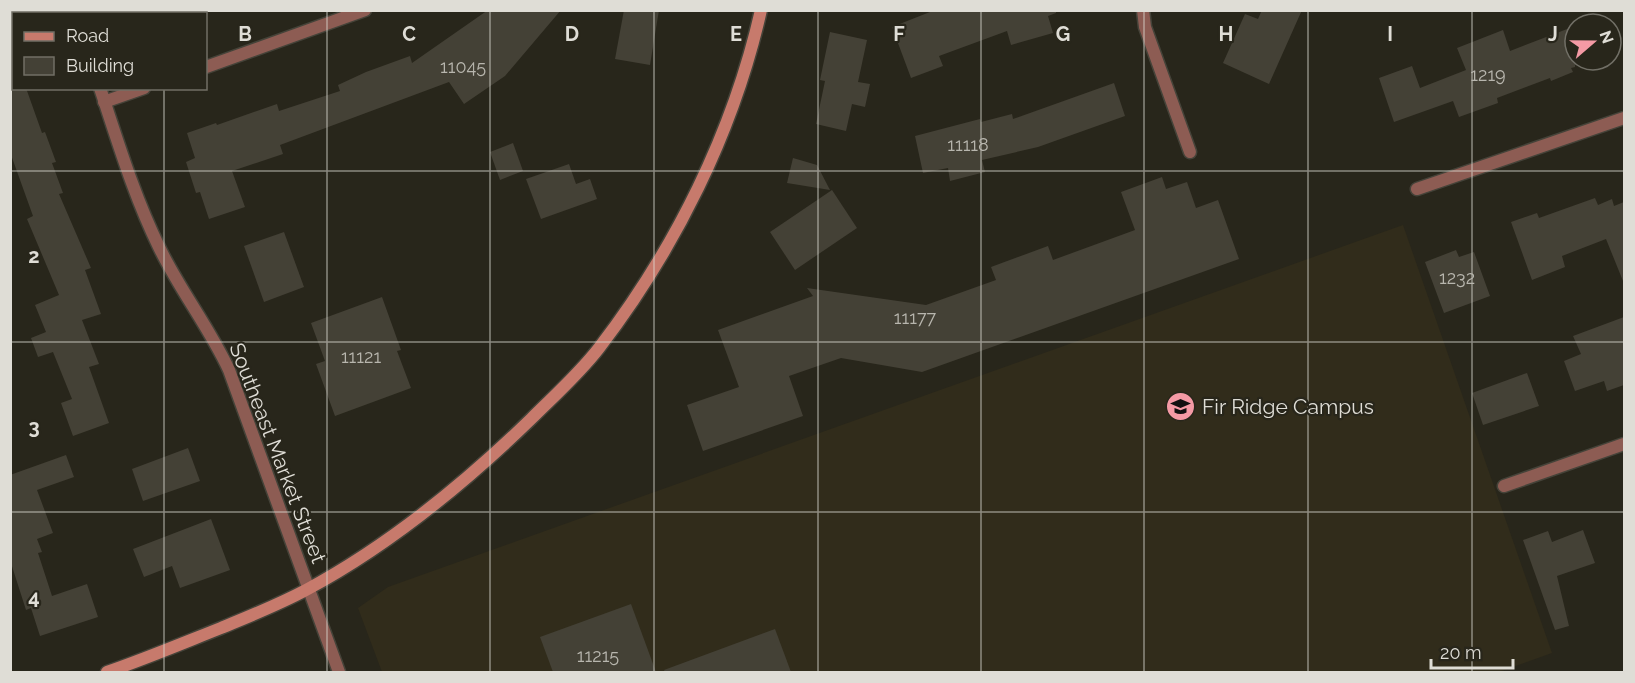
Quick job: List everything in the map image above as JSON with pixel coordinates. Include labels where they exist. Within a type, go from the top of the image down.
[{"type":"main road","points":[[107,672],[280,603],[309,588],[396,534],[451,493],[499,451],[571,380],[597,350],[655,264],[706,171],[732,110],[753,47],[761,10]]},
{"type":"street","points":[[207,67],[365,10]]},
{"type":"street","points":[[1143,10],[1145,27],[1190,152]]},
{"type":"street","name":"Southeast Market Street","points":[[101,90],[148,225],[171,270],[213,338],[229,370],[339,672]]},
{"type":"street","points":[[105,102],[138,90]]},
{"type":"street","points":[[1417,189],[1624,118]]},
{"type":"street","points":[[1504,486],[1624,444]]},
{"type":"shaded area","name":"Fir Ridge Campus","points":[[1403,225],[1552,653],[1499,672],[382,672],[358,608],[388,587]]},
{"type":"building","points":[[488,10],[561,10],[505,76],[464,104],[449,82],[280,145],[283,154],[232,171],[245,207],[209,219],[200,192],[196,193],[186,162],[195,158],[187,133],[277,104],[279,111],[340,91],[338,85],[410,56],[412,63]]},
{"type":"building","points":[[624,10],[659,10],[650,65],[615,59]]},
{"type":"building","points":[[935,10],[1056,10],[1056,13],[1048,16],[1053,33],[1011,45],[1007,31],[939,56],[943,66],[911,78],[892,27]]},
{"type":"building","points":[[1262,10],[1302,10],[1269,84],[1223,63],[1245,14],[1258,19]]},
{"type":"building","points":[[1503,30],[1510,51],[1563,31],[1563,72],[1573,72],[1497,98],[1498,103],[1459,117],[1453,101],[1394,122],[1379,78],[1412,66],[1420,88],[1466,70],[1457,48]]},
{"type":"building","points":[[830,32],[867,40],[858,82],[870,84],[865,107],[852,104],[846,131],[816,124],[825,81],[820,80]]},
{"type":"building","points":[[12,53],[12,90],[27,90],[42,133],[45,132],[56,162],[52,163],[63,193],[59,194],[91,268],[85,270],[101,314],[82,320],[99,364],[89,367],[109,423],[73,436],[61,403],[72,399],[53,352],[38,357],[31,338],[46,332],[35,305],[59,295],[27,219],[33,216],[10,152],[10,54]]},
{"type":"building","points":[[1114,83],[1125,116],[1038,147],[982,160],[985,172],[950,181],[948,168],[923,173],[915,136],[980,119],[981,122],[1012,114],[1013,119]]},
{"type":"building","points":[[513,143],[523,171],[500,180],[490,152]]},
{"type":"building","points":[[793,158],[817,165],[830,190],[787,183]]},
{"type":"building","points":[[569,164],[576,184],[590,179],[597,199],[541,219],[526,179]]},
{"type":"building","points":[[1162,177],[1166,189],[1187,182],[1196,208],[1218,200],[1239,259],[922,372],[841,358],[789,376],[803,416],[703,451],[687,405],[739,387],[718,330],[813,296],[807,288],[926,305],[996,280],[991,267],[1048,246],[1053,260],[1135,230],[1121,192]]},
{"type":"building","points":[[832,190],[857,228],[795,270],[770,232]]},
{"type":"building","points":[[1595,198],[1598,205],[1612,199],[1614,206],[1624,202],[1624,281],[1606,239],[1562,256],[1565,267],[1532,280],[1511,222],[1537,213],[1539,218]]},
{"type":"building","points":[[284,232],[304,287],[264,302],[244,246]]},
{"type":"building","points":[[1456,250],[1459,257],[1474,252],[1490,296],[1444,313],[1425,262]]},
{"type":"building","points":[[382,297],[401,350],[397,351],[411,388],[335,416],[316,364],[325,361],[311,323]]},
{"type":"building","points":[[1624,317],[1624,385],[1607,391],[1604,381],[1575,391],[1564,361],[1581,354],[1573,336]]},
{"type":"building","points":[[1527,373],[1539,406],[1483,425],[1472,393]]},
{"type":"building","points":[[188,448],[200,481],[143,501],[132,469]]},
{"type":"building","points":[[66,455],[74,477],[37,490],[53,533],[37,539],[42,552],[38,553],[52,596],[87,584],[98,617],[40,636],[31,608],[26,610],[10,560],[10,475]]},
{"type":"building","points":[[211,519],[230,570],[180,588],[172,566],[144,577],[133,549]]},
{"type":"building","points":[[1583,530],[1595,563],[1557,576],[1569,626],[1555,630],[1523,540],[1548,531],[1552,542]]},
{"type":"building","points":[[631,604],[656,672],[553,672],[540,637]]},
{"type":"building","points":[[775,629],[791,672],[665,672],[664,670]]},
{"type":"place","name":"Fir Ridge Campus","points":[[1181,406]]}]
